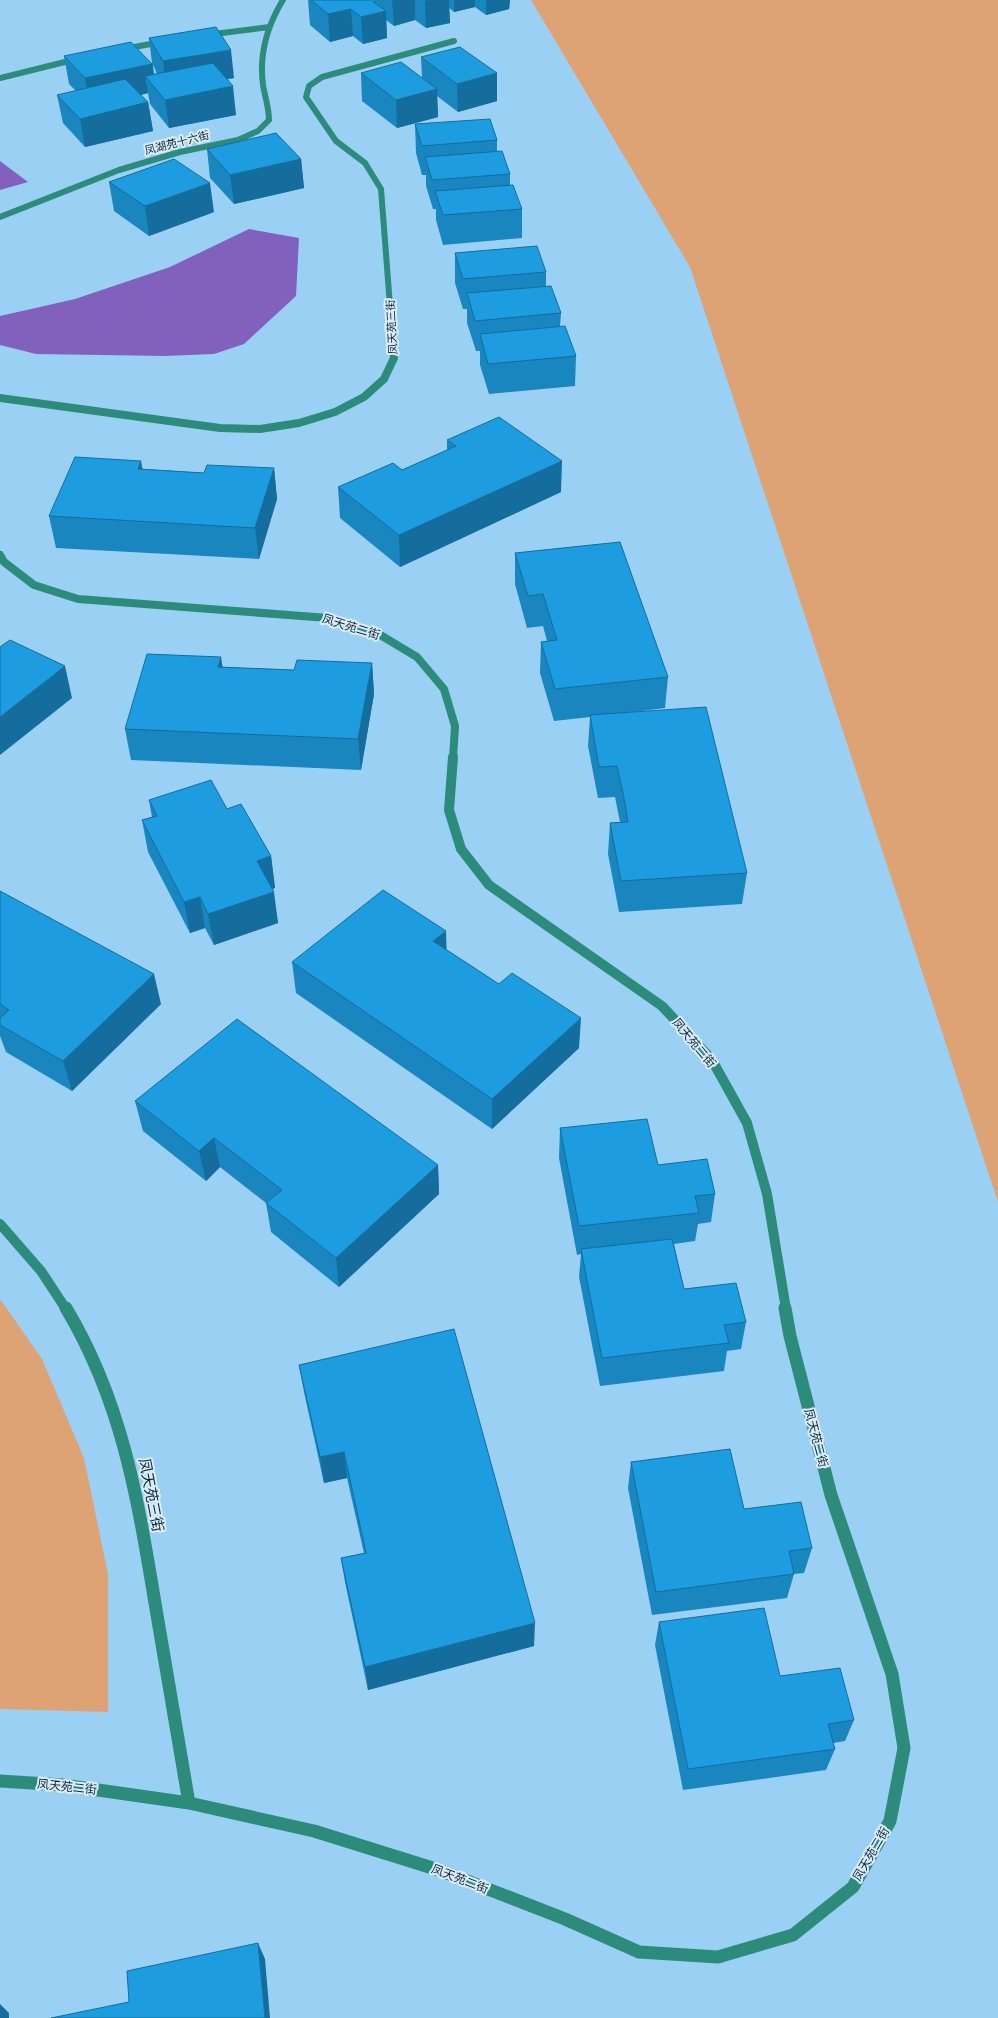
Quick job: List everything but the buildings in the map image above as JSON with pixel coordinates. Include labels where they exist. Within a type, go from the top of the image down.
[{"type":"lane","name":"凤湖苑十六街","points":[[0,217],[119,170],[180,152],[238,140],[258,131],[269,120],[262,75],[264,43],[269,27],[283,0]]},
{"type":"lane","points":[[194,36],[269,27]]},
{"type":"lane","points":[[112,51],[168,41]]},
{"type":"lane","name":"凤天苑三街","points":[[0,398],[220,428],[260,429],[299,424],[335,412],[364,397],[384,378],[394,358],[381,189],[364,163],[336,141],[306,97],[309,86],[322,77],[454,41]]},
{"type":"lane","points":[[0,78],[84,57]]},
{"type":"lane","name":"凤天苑二街","points":[[0,555],[4,562],[34,585],[78,599],[328,618],[369,630],[417,657],[444,689],[455,726],[449,810],[461,849],[489,885],[662,1006],[712,1060],[747,1123],[767,1194],[790,1336],[831,1495],[892,1674],[904,1748],[890,1821],[853,1887],[793,1935],[718,1957],[639,1952],[565,1919],[439,1870],[314,1831],[189,1803],[63,1785],[0,1781]]},
{"type":"lane","name":"凤天苑三街","points":[[0,1224],[46,1279],[82,1336],[105,1387],[124,1442],[138,1502],[189,1803]]},
{"type":"shaded area","points":[[531,0],[998,0],[998,1202],[690,267]]},
{"type":"shaded area","points":[[0,161],[28,182],[0,190]]},
{"type":"shaded area","points":[[249,229],[299,238],[296,296],[244,344],[214,354],[165,356],[36,354],[0,345],[0,316],[75,299],[170,267]]},
{"type":"shaded area","points":[[0,1299],[42,1359],[84,1458],[108,1574],[108,1712],[0,1709]]}]
